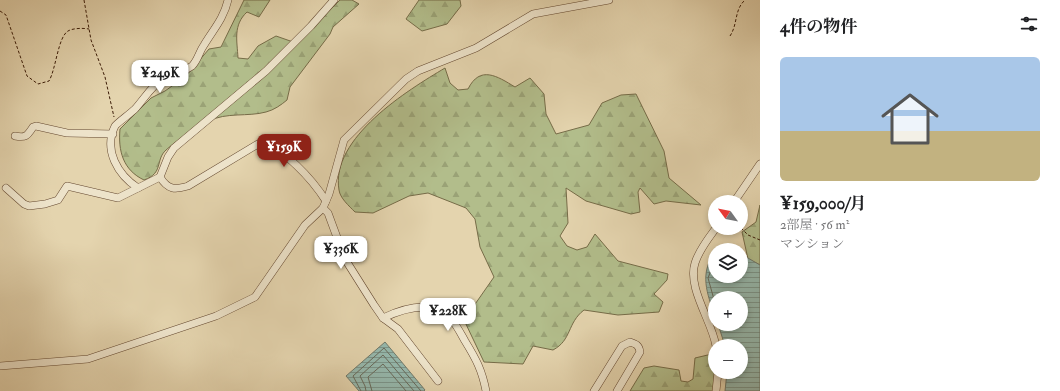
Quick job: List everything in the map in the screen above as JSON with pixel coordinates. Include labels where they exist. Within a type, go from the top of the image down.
[{"type":"street","points":[[138,188],[127,181],[117,168],[111,154],[115,125],[134,110],[156,84],[164,78],[190,67],[196,61],[203,46],[215,30],[228,0]]},
{"type":"street","points":[[6,188],[24,204],[29,206],[45,204],[58,200],[67,186],[118,198],[160,177],[168,156],[174,148],[266,71],[311,26],[334,0]]},
{"type":"street","points":[[0,366],[88,359],[216,316],[255,297],[305,225],[324,204],[329,194],[344,140],[406,79],[418,71],[476,48],[533,14],[609,0]]},
{"type":"street","points":[[15,136],[24,138],[33,127],[36,126],[67,133],[113,134]]},
{"type":"street","points":[[160,177],[171,189],[178,189],[188,186],[258,144],[263,144],[274,149],[289,160],[317,187],[345,259],[383,318],[398,329],[438,381]]},
{"type":"street","points":[[739,195],[760,164]]},
{"type":"street","points":[[711,235],[700,251],[694,264],[692,278],[714,339]]},
{"type":"street","points":[[383,318],[409,308],[422,308],[436,310],[451,319],[479,364],[486,391]]},
{"type":"street","points":[[594,391],[622,346],[630,342],[635,344],[639,348],[640,352],[617,391]]},
{"type":"street","points":[[716,391],[717,379]]},
{"type":"path","points":[[84,0],[91,40],[105,77],[115,125]]},
{"type":"path","points":[[730,36],[735,29],[737,10],[745,0]]},
{"type":"path","points":[[0,11],[6,15],[27,76],[38,84],[49,81],[53,74],[63,35],[69,30],[89,29]]},
{"type":"path","points":[[748,235],[760,240]]},
{"type":"green space","points":[[244,0],[270,0],[259,17],[247,12],[240,22],[237,33],[238,58],[248,59],[258,46],[276,36],[296,43],[340,0],[352,0],[359,4],[333,27],[330,34],[290,87],[287,100],[272,110],[266,112],[223,116],[209,121],[181,138],[166,150],[154,174],[144,180],[137,176],[131,171],[123,159],[120,145],[120,129],[151,98],[165,91],[186,76],[209,49],[221,47]]},
{"type":"green space","points":[[419,0],[460,0],[461,6],[447,24],[422,31],[406,19]]},
{"type":"green space","points":[[445,68],[450,83],[458,90],[468,89],[478,77],[483,75],[495,76],[515,87],[530,78],[544,94],[546,114],[556,134],[589,125],[602,103],[621,95],[636,94],[664,151],[669,178],[701,205],[666,201],[654,204],[640,188],[638,192],[640,212],[631,214],[586,201],[566,188],[568,223],[560,236],[567,246],[577,250],[587,247],[595,234],[618,261],[668,274],[667,280],[654,294],[663,302],[659,312],[618,315],[584,310],[575,320],[567,336],[559,346],[553,350],[533,346],[523,364],[484,362],[464,320],[494,277],[480,247],[475,219],[466,208],[428,193],[409,196],[373,213],[355,212],[343,199],[339,190],[339,171],[347,152],[359,134],[393,103]]},
{"type":"green space","points":[[760,205],[760,265],[748,259],[748,243],[744,243],[743,235],[748,235],[748,228],[756,222]]},
{"type":"green space","points":[[708,355],[708,379],[714,379],[714,391],[630,391],[644,368],[654,366],[679,370],[681,381],[688,382],[693,379],[695,358]]},
{"type":"water","points":[[748,258],[760,265],[760,391],[725,391],[726,379],[748,379],[748,339],[723,339],[720,331],[748,331],[748,291],[708,291],[708,295],[706,284],[708,265],[708,283],[748,283]]},
{"type":"water","points":[[385,342],[425,390],[424,391],[359,391],[346,376]]}]
